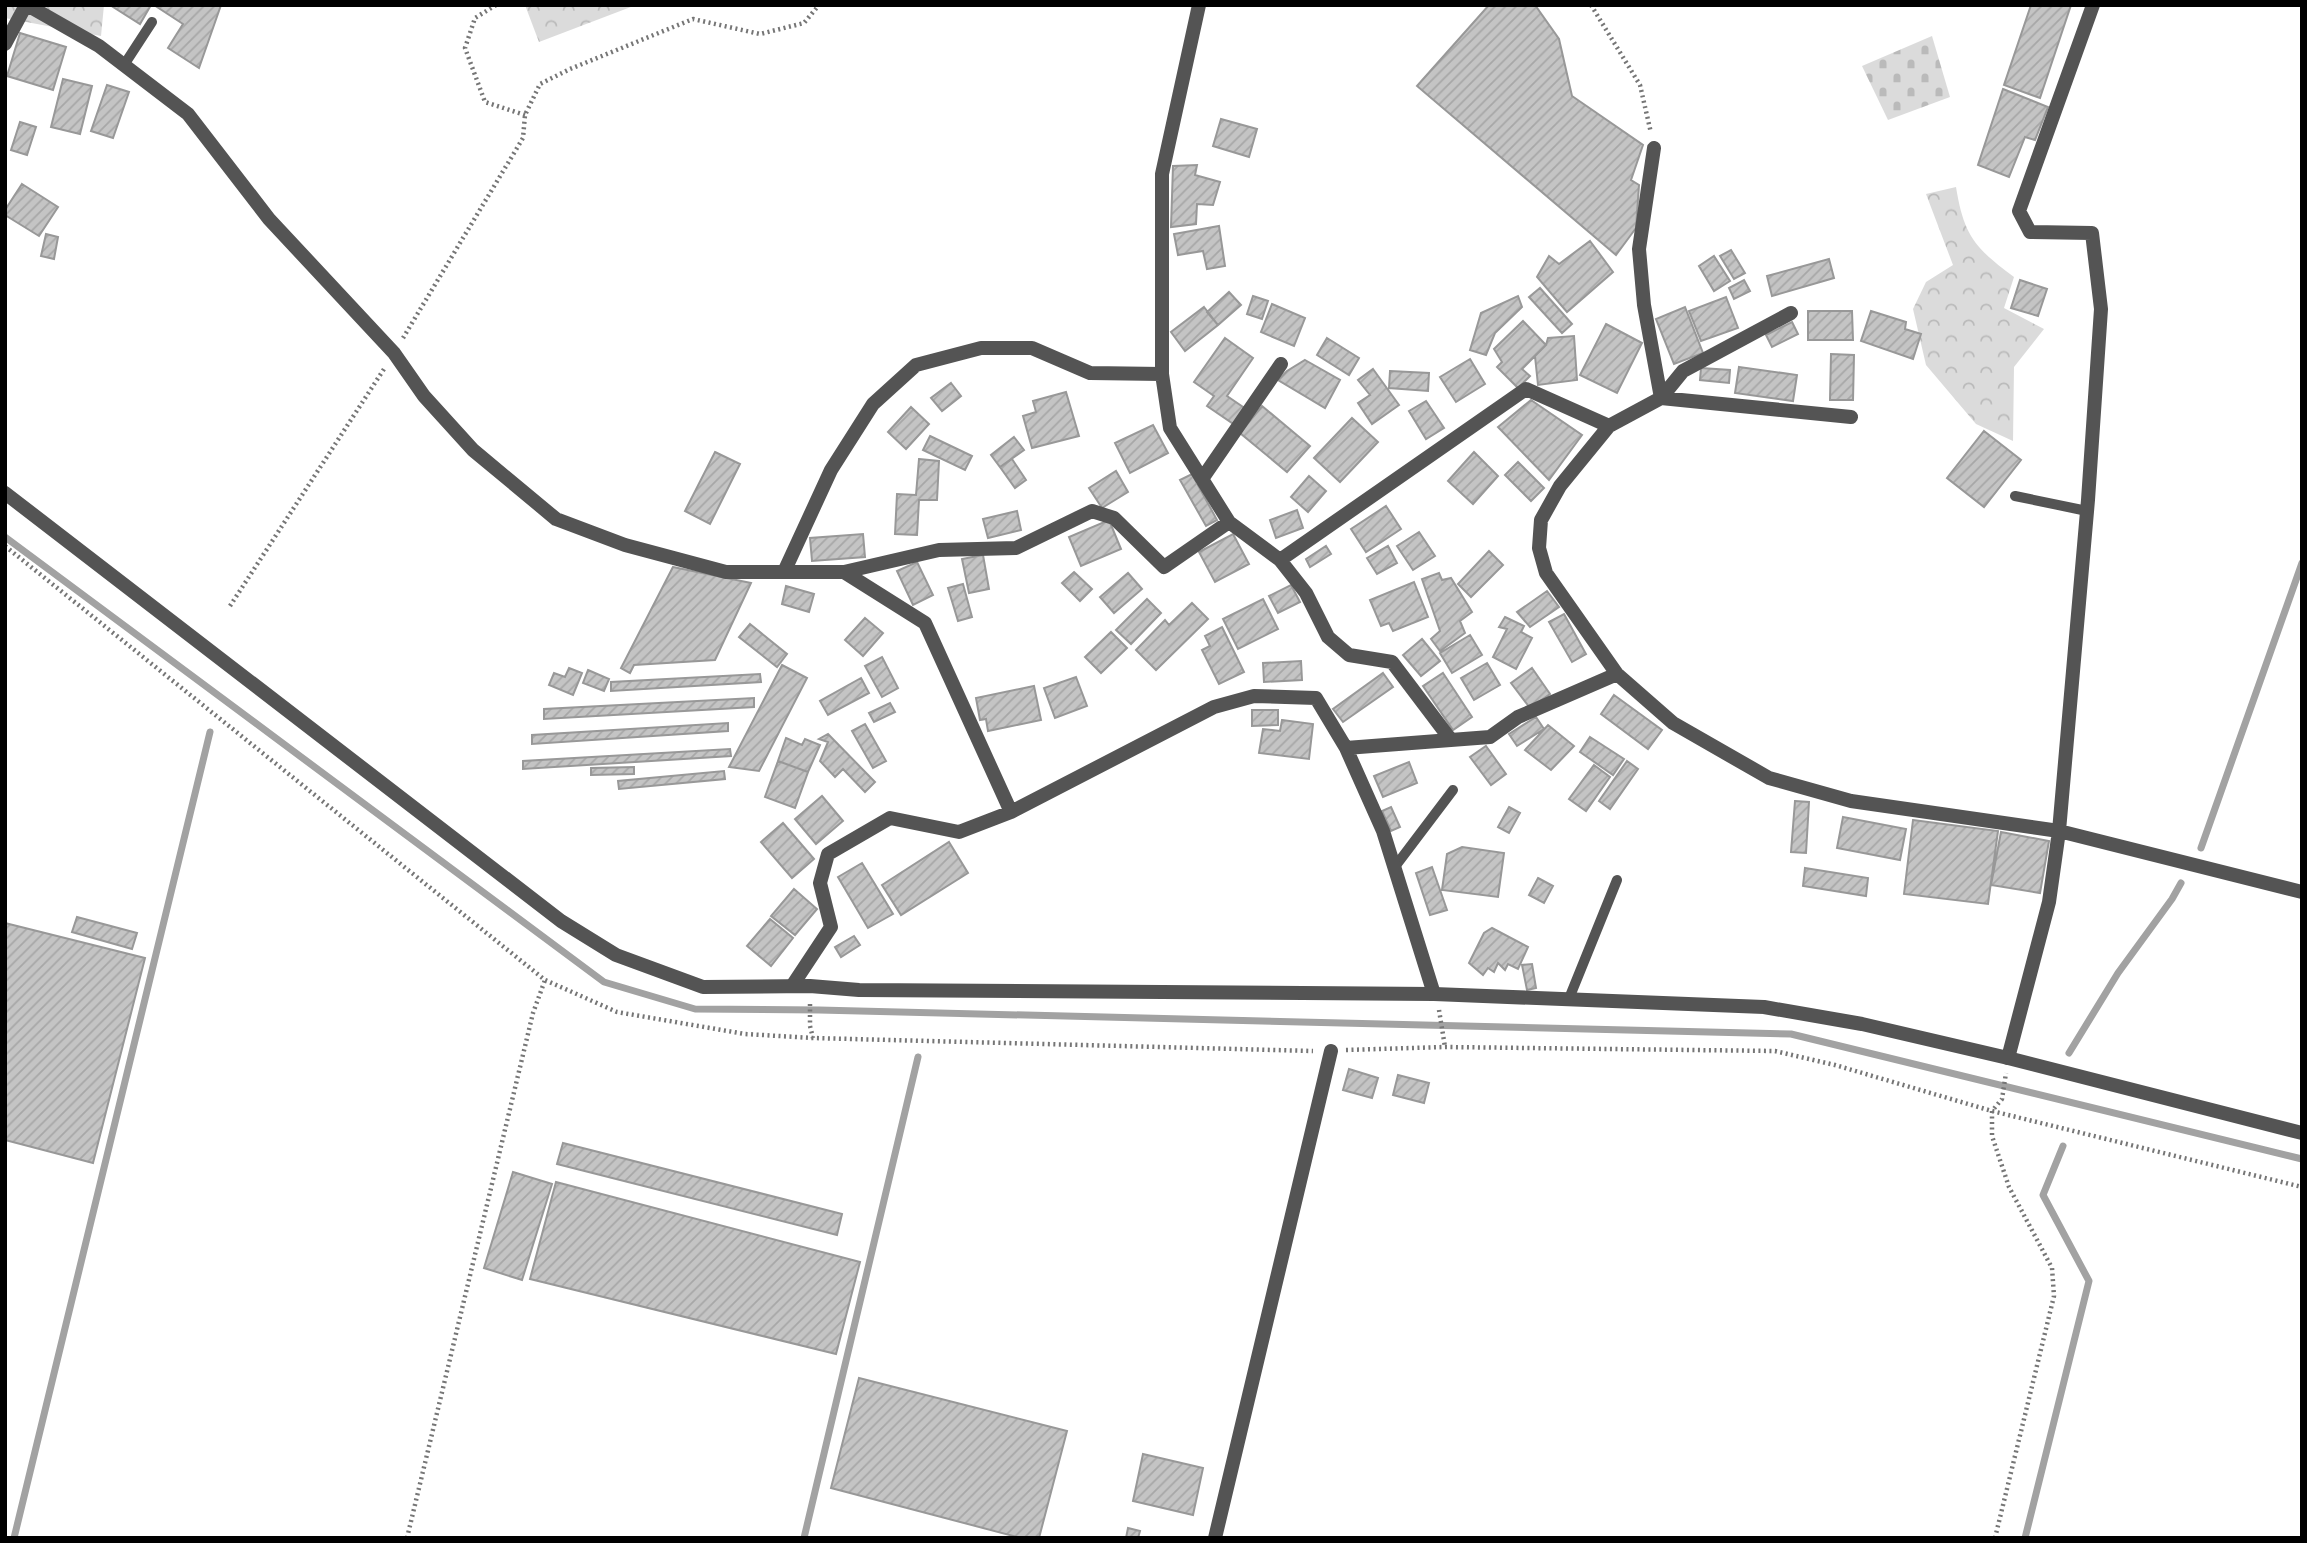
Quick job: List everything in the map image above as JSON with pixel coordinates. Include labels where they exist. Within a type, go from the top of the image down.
[{"type":"street","points":[[5,44],[27,5],[99,46],[188,114],[269,219],[394,353],[424,396],[473,450],[556,519],[625,545],[726,572],[844,572],[939,550],[1016,548],[1092,511],[1114,518],[1164,567],[1229,522]]},
{"type":"street","points":[[1199,5],[1162,174],[1162,374],[1170,428],[1229,522],[1280,560],[1306,593],[1328,637],[1349,655],[1392,662],[1451,740]]},
{"type":"street","points":[[2008,1062],[2049,902],[2059,831],[2087,511],[2101,309],[2092,233],[2030,232],[2019,211],[2093,5]]},
{"type":"street","points":[[1654,148],[1639,249],[1644,305],[1661,398]]},
{"type":"street","points":[[1791,313],[1683,371],[1661,398],[1609,426],[1560,486],[1541,520],[1539,548],[1546,573],[1617,674],[1673,723],[1769,778],[1851,801],[2059,831],[2302,892]]},
{"type":"street","points":[[784,572],[831,470],[873,404],[916,365],[981,348],[1032,348],[1090,373],[1162,374]]},
{"type":"street","points":[[1202,479],[1281,364]]},
{"type":"street","points":[[1280,560],[1526,389],[1609,426]]},
{"type":"street","points":[[1661,398],[1851,417]]},
{"type":"street","points":[[5,493],[561,921],[616,955],[703,987],[1434,994],[1764,1007],[1862,1024],[2302,1133]]},
{"type":"street","points":[[844,572],[925,623],[1012,811]]},
{"type":"street","points":[[1346,748],[1490,737],[1518,718],[1617,674]]},
{"type":"street","points":[[792,986],[831,927],[820,883],[828,854],[890,818],[959,832],[1012,811],[1214,707],[1254,696],[1316,698],[1346,748],[1384,831],[1434,994]]},
{"type":"street","points":[[1215,1538],[1331,1051]]},
{"type":"lane","points":[[124,65],[152,22]]},
{"type":"lane","points":[[2015,496],[2087,511]]},
{"type":"lane","points":[[1394,868],[1453,790]]},
{"type":"lane","points":[[1568,1000],[1617,880]]},
{"type":"path","points":[[496,5],[475,18],[465,48],[485,102],[525,114]]},
{"type":"path","points":[[230,606],[394,353],[523,138],[525,114],[540,84],[569,69],[693,19],[760,34],[804,23],[820,5]]},
{"type":"path","points":[[1591,5],[1640,85],[1654,148]]},
{"type":"path","points":[[407,1538],[530,1026],[545,980]]},
{"type":"path","points":[[810,996],[810,1026],[813,1038]]},
{"type":"path","points":[[1439,1011],[1445,1044]]},
{"type":"path","points":[[1995,1538],[2054,1296],[2052,1268],[2009,1187],[1992,1136],[1992,1111],[2002,1099],[2008,1062]]},
{"type":"green space","points":[[5,5],[104,5],[101,36],[5,18]]},
{"type":"green space","points":[[525,5],[636,5],[539,42]]},
{"type":"green space","points":[[1932,36],[1950,97],[1888,120],[1862,66]]},
{"type":"green space","points":[[1956,187],[1963,218],[1973,240],[2014,277],[2004,308],[2044,329],[2014,367],[2013,441],[1976,424],[1926,365],[1913,309],[1926,282],[1953,265],[1926,194]]},
{"type":"building","points":[[110,5],[151,5],[140,24]]},
{"type":"building","points":[[154,5],[221,5],[199,68],[168,48],[183,24]]},
{"type":"building","points":[[1489,5],[1535,5],[1559,39],[1572,96],[1643,145],[1631,180],[1639,185],[1636,228],[1616,255],[1417,86]]},
{"type":"building","points":[[2031,5],[2071,5],[2040,98],[2004,85]]},
{"type":"building","points":[[20,33],[66,47],[53,90],[7,76]]},
{"type":"building","points":[[63,79],[92,86],[80,134],[51,127]]},
{"type":"building","points":[[107,85],[129,92],[113,138],[91,131]]},
{"type":"building","points":[[2003,89],[2048,107],[2035,140],[2025,137],[2009,177],[1978,165]]},
{"type":"building","points":[[1221,119],[1257,129],[1249,157],[1213,146]]},
{"type":"building","points":[[20,122],[36,127],[27,155],[11,150]]},
{"type":"building","points":[[1197,165],[1195,175],[1220,182],[1213,205],[1197,204],[1196,224],[1171,227],[1173,166]]},
{"type":"building","points":[[22,184],[58,207],[39,236],[5,215],[5,210]]},
{"type":"building","points":[[1219,226],[1225,266],[1207,269],[1203,251],[1178,255],[1174,234]]},
{"type":"building","points":[[46,234],[58,237],[54,259],[41,256]]},
{"type":"building","points":[[1590,241],[1613,272],[1567,312],[1537,277],[1549,256],[1559,264]]},
{"type":"building","points":[[1731,250],[1745,273],[1734,279],[1720,256]]},
{"type":"building","points":[[1714,256],[1730,281],[1714,291],[1699,266]]},
{"type":"building","points":[[1829,259],[1834,278],[1772,296],[1767,276]]},
{"type":"building","points":[[1744,280],[1750,291],[1734,299],[1729,288]]},
{"type":"building","points":[[2020,280],[2047,289],[2038,316],[2011,308]]},
{"type":"building","points":[[1540,288],[1572,324],[1562,333],[1529,297]]},
{"type":"building","points":[[1229,292],[1241,305],[1218,325],[1207,312]]},
{"type":"building","points":[[1253,296],[1268,301],[1262,319],[1247,314]]},
{"type":"building","points":[[1518,296],[1522,307],[1495,333],[1486,355],[1470,350],[1481,313]]},
{"type":"building","points":[[1726,297],[1738,328],[1701,341],[1689,311]]},
{"type":"building","points":[[1272,304],[1305,318],[1294,346],[1261,332]]},
{"type":"building","points":[[1204,307],[1218,325],[1185,351],[1171,332]]},
{"type":"building","points":[[1685,307],[1703,353],[1674,364],[1656,319]]},
{"type":"building","points":[[1808,311],[1852,311],[1853,340],[1808,340]]},
{"type":"building","points":[[1871,311],[1906,322],[1905,329],[1921,334],[1913,359],[1861,341]]},
{"type":"building","points":[[1523,321],[1546,345],[1522,369],[1530,376],[1518,388],[1497,367],[1502,362],[1494,349]]},
{"type":"building","points":[[1792,322],[1798,334],[1772,347],[1766,335]]},
{"type":"building","points":[[1606,324],[1642,343],[1617,393],[1580,375]]},
{"type":"building","points":[[1574,336],[1577,380],[1538,385],[1535,356],[1546,345],[1548,338]]},
{"type":"building","points":[[1225,338],[1253,358],[1227,396],[1246,409],[1235,425],[1207,406],[1214,396],[1194,382]]},
{"type":"building","points":[[1327,338],[1359,358],[1349,375],[1317,355]]},
{"type":"building","points":[[1831,354],[1854,355],[1853,400],[1830,400]]},
{"type":"building","points":[[1470,359],[1485,384],[1456,402],[1440,377]]},
{"type":"building","points":[[1305,360],[1340,380],[1325,408],[1278,380]]},
{"type":"building","points":[[1739,367],[1797,375],[1793,401],[1735,393]]},
{"type":"building","points":[[1701,368],[1730,370],[1729,383],[1700,380]]},
{"type":"building","points":[[1373,369],[1399,405],[1372,424],[1358,403],[1370,395],[1358,380]]},
{"type":"building","points":[[1390,371],[1429,373],[1428,391],[1389,388]]},
{"type":"building","points":[[951,383],[961,396],[942,411],[931,398]]},
{"type":"building","points":[[1066,392],[1079,436],[1032,448],[1023,416],[1036,412],[1033,401]]},
{"type":"building","points":[[1531,400],[1582,435],[1549,480],[1498,427]]},
{"type":"building","points":[[1426,401],[1444,428],[1426,439],[1409,411]]},
{"type":"building","points":[[1262,406],[1310,446],[1287,472],[1240,433]]},
{"type":"building","points":[[911,407],[929,424],[906,449],[888,432]]},
{"type":"building","points":[[1352,418],[1378,442],[1340,482],[1314,458]]},
{"type":"building","points":[[1153,425],[1168,453],[1130,473],[1115,443]]},
{"type":"building","points":[[1984,431],[2021,460],[1984,507],[1947,478]]},
{"type":"building","points":[[930,436],[972,456],[965,470],[923,450]]},
{"type":"building","points":[[1014,437],[1024,450],[1000,467],[991,455]]},
{"type":"building","points":[[715,452],[740,464],[710,524],[685,511]]},
{"type":"building","points":[[1474,452],[1498,476],[1473,504],[1448,481]]},
{"type":"building","points":[[919,459],[939,461],[937,500],[919,500],[917,535],[895,534],[897,494],[916,495]]},
{"type":"building","points":[[1012,459],[1026,480],[1015,488],[1000,467]]},
{"type":"building","points":[[1518,462],[1544,488],[1531,501],[1505,475]]},
{"type":"building","points":[[1116,471],[1128,492],[1102,508],[1089,488]]},
{"type":"building","points":[[1192,474],[1217,520],[1206,526],[1180,480]]},
{"type":"building","points":[[1309,476],[1326,491],[1308,512],[1291,497]]},
{"type":"building","points":[[1386,506],[1401,529],[1366,552],[1351,529]]},
{"type":"building","points":[[1297,510],[1303,528],[1276,538],[1270,520]]},
{"type":"building","points":[[1017,511],[1021,530],[988,538],[983,519]]},
{"type":"building","points":[[1109,520],[1121,549],[1081,566],[1069,537]]},
{"type":"building","points":[[1419,532],[1435,556],[1413,570],[1397,546]]},
{"type":"building","points":[[863,534],[865,557],[812,561],[810,538]]},
{"type":"building","points":[[1233,534],[1249,564],[1215,582],[1199,552]]},
{"type":"building","points":[[1326,546],[1331,554],[1310,567],[1306,559]]},
{"type":"building","points":[[1388,546],[1397,563],[1377,574],[1367,558]]},
{"type":"building","points":[[1489,551],[1503,565],[1471,597],[1458,584]]},
{"type":"building","points":[[983,555],[989,589],[969,593],[962,559]]},
{"type":"building","points":[[917,562],[933,595],[913,605],[897,571]]},
{"type":"building","points":[[673,567],[751,583],[715,660],[634,665],[630,673],[621,668]]},
{"type":"building","points":[[1074,572],[1092,589],[1080,601],[1062,583]]},
{"type":"building","points":[[1128,573],[1142,589],[1114,613],[1100,597]]},
{"type":"building","points":[[1439,573],[1442,580],[1451,578],[1472,612],[1460,621],[1465,633],[1440,651],[1431,639],[1440,631],[1422,579]]},
{"type":"building","points":[[1414,582],[1428,617],[1393,631],[1389,623],[1381,626],[1370,600]]},
{"type":"building","points":[[963,584],[972,617],[958,621],[948,588]]},
{"type":"building","points":[[1291,585],[1300,602],[1278,613],[1269,596]]},
{"type":"building","points":[[786,586],[814,594],[809,612],[782,604]]},
{"type":"building","points":[[1547,591],[1559,607],[1530,627],[1517,612]]},
{"type":"building","points":[[1147,599],[1161,613],[1131,644],[1116,630]]},
{"type":"building","points":[[1263,599],[1278,629],[1238,649],[1223,619]]},
{"type":"building","points":[[1192,603],[1208,619],[1156,670],[1136,650],[1165,620],[1169,625]]},
{"type":"building","points":[[1564,614],[1586,654],[1572,662],[1549,622]]},
{"type":"building","points":[[1505,617],[1524,626],[1521,632],[1532,638],[1516,669],[1493,657],[1507,629],[1499,627]]},
{"type":"building","points":[[865,618],[883,633],[863,656],[845,640]]},
{"type":"building","points":[[750,624],[787,654],[777,667],[739,637]]},
{"type":"building","points":[[1222,627],[1244,672],[1219,684],[1202,650],[1210,646],[1205,636]]},
{"type":"building","points":[[1111,632],[1127,648],[1101,673],[1085,657]]},
{"type":"building","points":[[1470,635],[1482,655],[1452,673],[1440,653]]},
{"type":"building","points":[[1422,639],[1440,661],[1421,676],[1403,655]]},
{"type":"building","points":[[882,657],[898,688],[882,697],[865,666]]},
{"type":"building","points":[[1301,661],[1302,680],[1264,682],[1263,663]]},
{"type":"building","points":[[1487,663],[1500,685],[1474,700],[1461,678]]},
{"type":"building","points":[[782,665],[807,678],[759,771],[729,767]]},
{"type":"building","points":[[569,668],[582,673],[573,695],[549,685],[554,673],[565,677]]},
{"type":"building","points":[[1532,668],[1550,694],[1530,708],[1511,683]]},
{"type":"building","points":[[588,670],[609,679],[604,691],[583,683]]},
{"type":"building","points":[[1383,673],[1393,687],[1343,722],[1333,709]]},
{"type":"building","points":[[1443,673],[1472,717],[1453,730],[1423,686]]},
{"type":"building","points":[[760,674],[761,682],[611,691],[611,682]]},
{"type":"building","points":[[1076,677],[1087,706],[1055,718],[1044,688]]},
{"type":"building","points":[[861,678],[869,693],[828,715],[820,701]]},
{"type":"building","points":[[1034,686],[1041,720],[988,731],[986,719],[980,720],[976,698]]},
{"type":"building","points":[[1614,695],[1662,730],[1648,749],[1601,714]]},
{"type":"building","points":[[754,698],[754,707],[544,719],[544,709]]},
{"type":"building","points":[[890,703],[895,712],[874,722],[869,713]]},
{"type":"building","points":[[1252,710],[1278,710],[1278,725],[1252,726]]},
{"type":"building","points":[[1536,717],[1544,729],[1517,746],[1509,734]]},
{"type":"building","points":[[1282,720],[1313,724],[1309,759],[1259,753],[1263,729],[1280,731]]},
{"type":"building","points":[[728,723],[728,731],[532,744],[532,735]]},
{"type":"building","points":[[865,724],[886,761],[873,768],[852,731]]},
{"type":"building","points":[[1548,725],[1574,746],[1551,770],[1525,750]]},
{"type":"building","points":[[828,734],[875,782],[865,792],[843,769],[835,777],[820,761],[828,742],[819,739]]},
{"type":"building","points":[[1590,737],[1624,759],[1613,775],[1580,752]]},
{"type":"building","points":[[786,738],[802,745],[805,739],[820,745],[808,772],[778,761]]},
{"type":"building","points":[[1486,746],[1506,774],[1491,785],[1470,757]]},
{"type":"building","points":[[730,749],[731,756],[523,769],[523,761]]},
{"type":"building","points":[[778,761],[808,772],[795,808],[765,797]]},
{"type":"building","points":[[1627,761],[1638,769],[1610,809],[1599,801]]},
{"type":"building","points":[[1409,762],[1417,783],[1383,797],[1374,776]]},
{"type":"building","points":[[1594,765],[1610,777],[1586,811],[1569,799]]},
{"type":"building","points":[[634,767],[634,774],[591,775],[591,768]]},
{"type":"building","points":[[724,771],[725,779],[619,789],[618,781]]},
{"type":"building","points":[[822,796],[843,821],[816,844],[795,819]]},
{"type":"building","points":[[1795,801],[1809,802],[1806,853],[1791,852]]},
{"type":"building","points":[[1391,807],[1400,827],[1391,831],[1382,811]]},
{"type":"building","points":[[1509,807],[1520,813],[1509,833],[1498,827]]},
{"type":"building","points":[[1843,817],[1906,829],[1900,860],[1837,848]]},
{"type":"building","points":[[1913,820],[1998,831],[1988,904],[1904,894]]},
{"type":"building","points":[[783,823],[814,859],[792,878],[761,842]]},
{"type":"building","points":[[2001,832],[2049,841],[2040,893],[1991,885]]},
{"type":"building","points":[[949,842],[968,873],[901,915],[882,885]]},
{"type":"building","points":[[1462,847],[1504,853],[1498,897],[1442,890],[1447,854]]},
{"type":"building","points":[[862,863],[893,914],[868,928],[838,877]]},
{"type":"building","points":[[1432,867],[1447,910],[1430,915],[1416,873]]},
{"type":"building","points":[[1805,868],[1868,878],[1866,896],[1803,886]]},
{"type":"building","points":[[1538,878],[1553,886],[1544,903],[1529,895]]},
{"type":"building","points":[[794,889],[817,909],[795,935],[771,916]]},
{"type":"building","points":[[77,917],[137,933],[132,949],[72,932]]},
{"type":"building","points":[[770,919],[793,938],[771,966],[747,946]]},
{"type":"building","points":[[5,923],[145,958],[93,1163],[5,1140]]},
{"type":"building","points":[[1492,928],[1528,947],[1518,969],[1508,964],[1505,970],[1498,963],[1494,972],[1488,968],[1483,975],[1469,963],[1484,933]]},
{"type":"building","points":[[854,936],[860,945],[841,957],[835,947]]},
{"type":"building","points":[[1532,964],[1536,988],[1527,990],[1522,965]]},
{"type":"building","points":[[1349,1069],[1378,1078],[1372,1098],[1343,1090]]},
{"type":"building","points":[[1398,1075],[1429,1083],[1424,1103],[1393,1095]]},
{"type":"building","points":[[563,1143],[842,1214],[837,1235],[557,1164]]},
{"type":"building","points":[[513,1172],[552,1184],[522,1280],[484,1268]]},
{"type":"building","points":[[556,1182],[860,1262],[836,1354],[530,1279]]},
{"type":"building","points":[[859,1378],[1067,1431],[1039,1538],[1021,1538],[831,1488]]},
{"type":"building","points":[[1143,1454],[1203,1468],[1193,1515],[1133,1501]]},
{"type":"building","points":[[1128,1528],[1140,1531],[1138,1538],[1126,1538]]},
{"type":"waterway","points":[[5,537],[604,982],[695,1009],[1791,1034],[2302,1159]]},
{"type":"waterway","points":[[2201,848],[2302,563]]},
{"type":"waterway","points":[[14,1538],[210,732]]},
{"type":"waterway","points":[[2069,1053],[2118,973],[2181,883]]},
{"type":"waterway","points":[[804,1538],[918,1057]]},
{"type":"waterway","points":[[2025,1538],[2089,1281],[2043,1195],[2063,1146]]}]
